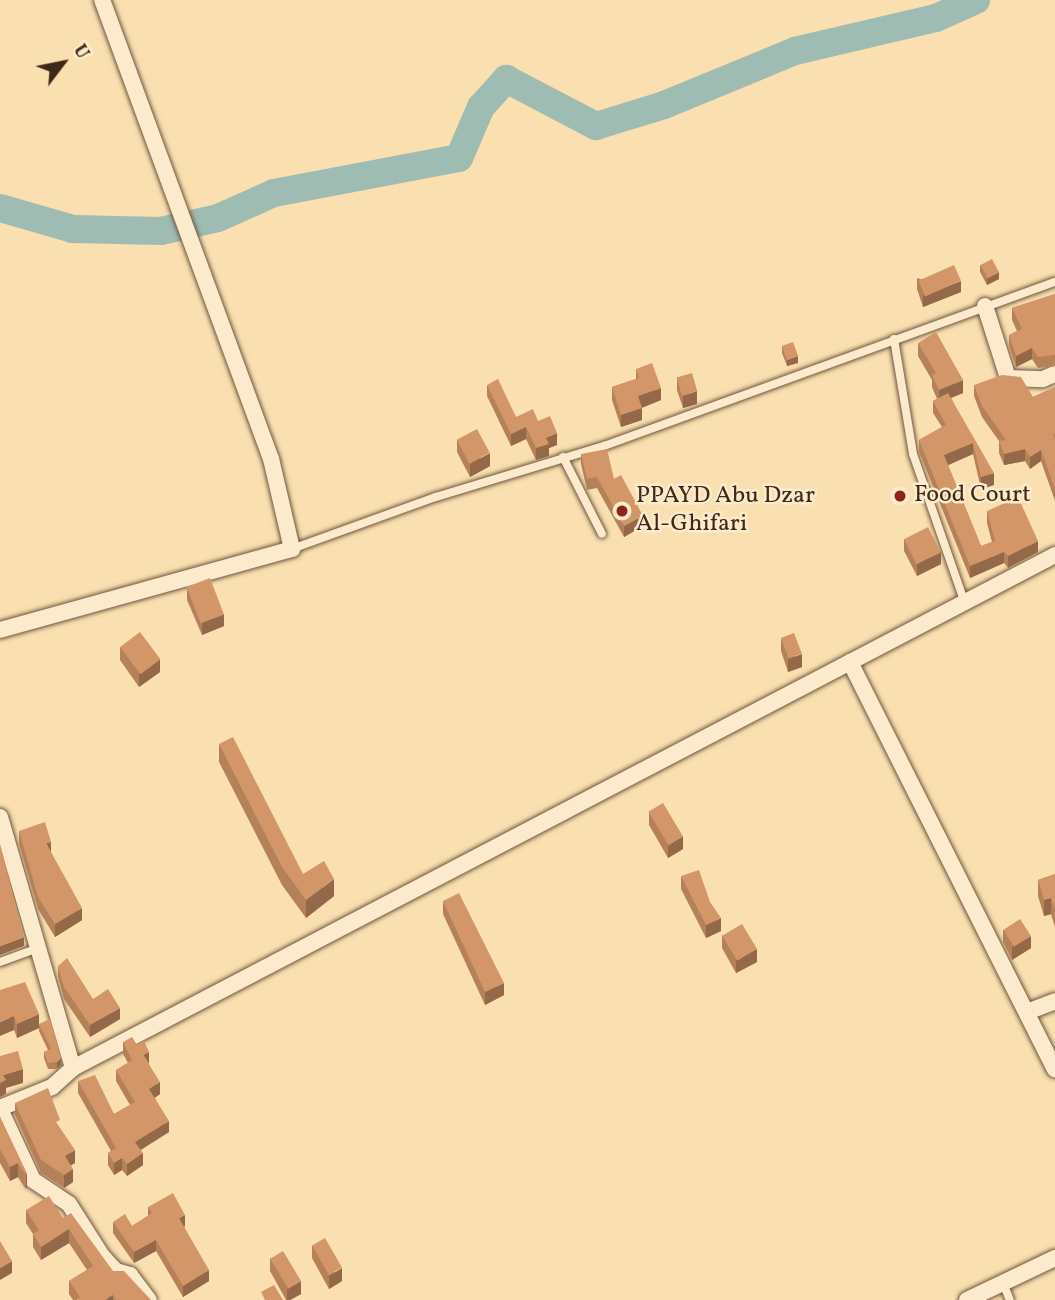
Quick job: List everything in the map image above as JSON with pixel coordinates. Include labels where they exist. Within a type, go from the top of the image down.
[{"type":"street","points":[[0,630],[292,549],[271,459],[184,215],[102,0]]},
{"type":"street","points":[[986,309],[1008,378],[1043,379],[1055,374]]},
{"type":"street","points":[[149,1300],[130,1275],[116,1271],[102,1256],[69,1204],[33,1180],[0,1109],[52,1087],[73,1068],[1055,555]]},
{"type":"street","points":[[850,662],[1055,1069]]},
{"type":"street","points":[[0,817],[73,1068]]},
{"type":"street","points":[[1027,1012],[1055,1001]]},
{"type":"street","points":[[967,1300],[1055,1258]]},
{"type":"lane","points":[[292,549],[986,309],[1055,282]]},
{"type":"lane","points":[[894,339],[913,454],[965,603]]},
{"type":"lane","points":[[563,457],[602,534]]},
{"type":"lane","points":[[0,962],[38,948]]},
{"type":"lane","points":[[1003,1283],[1010,1300]]},
{"type":"building","points":[[992,259],[999,272],[988,278],[981,265]]},
{"type":"building","points":[[954,265],[961,281],[925,296],[918,281]]},
{"type":"building","points":[[1055,294],[1055,355],[1038,357],[1032,348],[1016,356],[1009,335],[1022,329],[1012,308]]},
{"type":"building","points":[[936,332],[963,380],[939,390],[932,375],[936,373],[918,343]]},
{"type":"building","points":[[793,342],[798,356],[787,360],[782,346]]},
{"type":"building","points":[[652,363],[661,388],[638,396],[642,408],[621,415],[612,387],[639,378],[636,369]]},
{"type":"building","points":[[692,373],[697,391],[682,396],[677,377]]},
{"type":"building","points":[[1002,375],[1021,377],[1033,397],[1055,387],[1055,489],[1041,450],[1030,457],[1025,449],[1004,454],[999,441],[1006,440],[982,406],[974,385]]},
{"type":"building","points":[[498,379],[516,417],[533,409],[538,421],[550,416],[557,433],[546,438],[549,444],[536,448],[526,427],[511,434],[487,385]]},
{"type":"building","points":[[948,393],[994,473],[981,477],[973,443],[944,455],[981,546],[995,541],[987,511],[1018,497],[1038,541],[1008,556],[1004,552],[970,566],[919,440],[946,425],[933,401]]},
{"type":"building","points":[[477,429],[490,453],[469,464],[457,440]]},
{"type":"building","points":[[607,449],[614,479],[621,475],[643,516],[624,526],[597,477],[587,479],[581,454]]},
{"type":"building","points":[[928,527],[941,552],[917,564],[904,539]]},
{"type":"building","points":[[210,578],[224,614],[201,623],[187,587]]},
{"type":"building","points":[[140,632],[160,659],[140,674],[120,647]]},
{"type":"building","points":[[794,633],[802,654],[789,659],[781,638]]},
{"type":"building","points":[[233,737],[303,874],[324,861],[334,879],[306,900],[282,867],[219,744]]},
{"type":"building","points":[[663,803],[683,836],[669,845],[648,812]]},
{"type":"building","points":[[45,822],[51,842],[46,843],[82,908],[55,924],[38,897],[19,831]]},
{"type":"building","points":[[0,844],[24,937],[0,946]]},
{"type":"building","points":[[699,870],[710,902],[721,918],[706,925],[681,876]]},
{"type":"building","points":[[1055,874],[1055,910],[1051,898],[1044,900],[1038,880]]},
{"type":"building","points":[[459,893],[504,983],[485,992],[443,901]]},
{"type":"building","points":[[1020,919],[1031,936],[1014,947],[1003,930]]},
{"type":"building","points":[[742,924],[757,949],[737,961],[722,936]]},
{"type":"building","points":[[67,958],[93,999],[108,989],[120,1008],[90,1025],[64,987],[58,966]]},
{"type":"building","points":[[25,982],[39,1014],[17,1024],[14,1016],[0,1022],[0,990]]},
{"type":"building","points":[[50,1019],[61,1058],[57,1062],[48,1063],[44,1052],[51,1049],[39,1024]]},
{"type":"building","points":[[132,1037],[137,1045],[144,1041],[149,1052],[143,1055],[160,1082],[149,1089],[169,1121],[135,1142],[143,1153],[127,1164],[122,1158],[114,1163],[108,1153],[116,1148],[78,1081],[95,1075],[114,1114],[135,1102],[116,1070],[132,1060],[123,1042]]},
{"type":"building","points":[[18,1051],[23,1069],[3,1075],[6,1080],[0,1083],[0,1056]]},
{"type":"building","points":[[48,1088],[60,1120],[56,1122],[75,1150],[65,1156],[73,1169],[64,1175],[41,1160],[15,1103]]},
{"type":"building","points":[[0,1117],[26,1175],[18,1163],[10,1167],[0,1149]]},
{"type":"building","points":[[173,1193],[185,1215],[179,1218],[209,1270],[183,1286],[156,1240],[134,1252],[113,1222],[125,1214],[132,1226],[152,1213],[148,1207]]},
{"type":"building","points":[[49,1196],[63,1218],[71,1213],[113,1271],[124,1271],[151,1300],[116,1300],[113,1295],[105,1300],[76,1300],[80,1297],[69,1281],[93,1266],[69,1229],[41,1247],[33,1234],[39,1230],[26,1210]]},
{"type":"building","points":[[325,1238],[342,1267],[329,1275],[312,1246]]},
{"type":"building","points":[[0,1241],[12,1261],[0,1268]]},
{"type":"building","points":[[283,1251],[301,1281],[288,1289],[270,1259]]},
{"type":"building","points":[[274,1285],[283,1300],[265,1300],[261,1292]]},
{"type":"waterway","points":[[0,208],[73,229],[161,231],[218,218],[274,193],[459,158],[481,107],[506,79],[596,126],[664,105],[795,51],[936,18],[976,0]]},
{"type":"place","name":"Food Court","points":[[900,496]]},
{"type":"place","name":"PPAYD Abu Dzar Al-Ghifari","points":[[622,511]]}]
